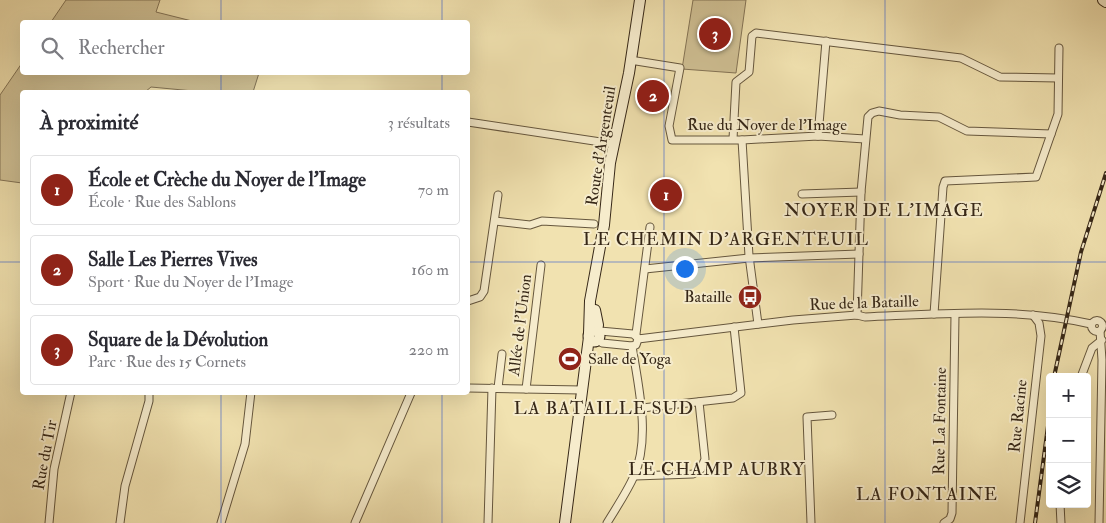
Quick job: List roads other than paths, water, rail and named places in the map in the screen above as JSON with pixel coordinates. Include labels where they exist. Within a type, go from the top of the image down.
[{"type":"main road","name":"Route d'Argenteuil","points":[[565,523],[582,390],[598,325],[592,296],[614,144],[640,0]]},
{"type":"street","points":[[733,139],[736,82],[749,72],[752,36],[756,33],[961,58],[1000,77],[1058,78]]},
{"type":"street","points":[[818,136],[826,42]]},
{"type":"street","points":[[934,314],[945,181],[1036,177],[1058,114],[1058,48]]},
{"type":"street","name":"Rue du Noyer de l'Image","points":[[630,60],[680,68],[669,131],[672,140],[742,140],[818,136],[865,139]]},
{"type":"street","points":[[857,315],[861,192],[868,117],[872,113],[879,111],[900,115],[939,117],[967,132],[1052,134]]},
{"type":"street","points":[[470,122],[614,144]]},
{"type":"street","points":[[742,140],[749,258],[758,324]]},
{"type":"street","points":[[802,194],[861,192]]},
{"type":"street","points":[[470,300],[483,294],[498,195]]},
{"type":"street","points":[[495,221],[530,225],[542,220],[594,224]]},
{"type":"street","points":[[595,336],[602,343],[636,345],[650,227]]},
{"type":"street","points":[[646,269],[749,258],[859,254]]},
{"type":"street","name":"Allée de l'Union","points":[[526,389],[541,265]]},
{"type":"street","name":"Rue de la Bataille","points":[[595,336],[600,331],[637,336],[857,315],[865,317],[934,314],[1033,315],[1091,324]]},
{"type":"street","name":"Rue La Fontaine","points":[[944,523],[950,519],[952,513],[955,315]]},
{"type":"street","name":"Rue Racine","points":[[1020,523],[1041,336],[1039,323],[1033,315]]},
{"type":"street","points":[[1098,523],[1102,340],[1100,331],[1103,321],[1096,321],[1091,324],[1093,331],[1100,331]]},
{"type":"street","points":[[642,408],[733,398],[741,393],[734,327]]},
{"type":"street","points":[[1083,373],[1092,348],[1102,340]]},
{"type":"street","points":[[608,523],[635,476],[641,448],[642,408],[632,346]]},
{"type":"street","points":[[488,523],[495,388],[502,354]]},
{"type":"street","points":[[470,388],[582,390]]},
{"type":"street","name":"Rue du Tir","points":[[49,523],[54,469],[70,395]]},
{"type":"street","points":[[120,523],[125,486],[149,401],[149,395]]},
{"type":"street","points":[[222,523],[245,444],[251,395]]},
{"type":"street","points":[[355,523],[412,395]]},
{"type":"street","points":[[635,476],[693,474],[701,469],[705,459],[699,402]]},
{"type":"street","points":[[811,523],[807,417],[832,415]]},
{"type":"street","points":[[1060,508],[1061,523]]},
{"type":"railway","points":[[1055,373],[1081,252],[1106,173]]},
{"type":"railway","points":[[1035,523],[1049,418]]},
{"type":"place","name":"Square de la Dévolution","points":[[715,34]]},
{"type":"place","name":"Salle Les Pierres Vives","points":[[653,96]]},
{"type":"place","name":"École et Crèche du Noyer de l'Image","points":[[666,195]]},
{"type":"place","name":"Bataille","points":[[750,297]]},
{"type":"place","name":"Salle de Yoga","points":[[570,359]]},
{"type":"district","name":"NOYER DE L'IMAGE","points":[[884,210]]},
{"type":"district","name":"LE CHEMIN D'ARGENTEUIL","points":[[726,239]]},
{"type":"district","name":"LA BATAILLE SUD","points":[[604,408]]},
{"type":"district","name":"LE CHAMP AUBRY","points":[[717,469]]},
{"type":"district","name":"LA FONTAINE","points":[[927,494]]}]
